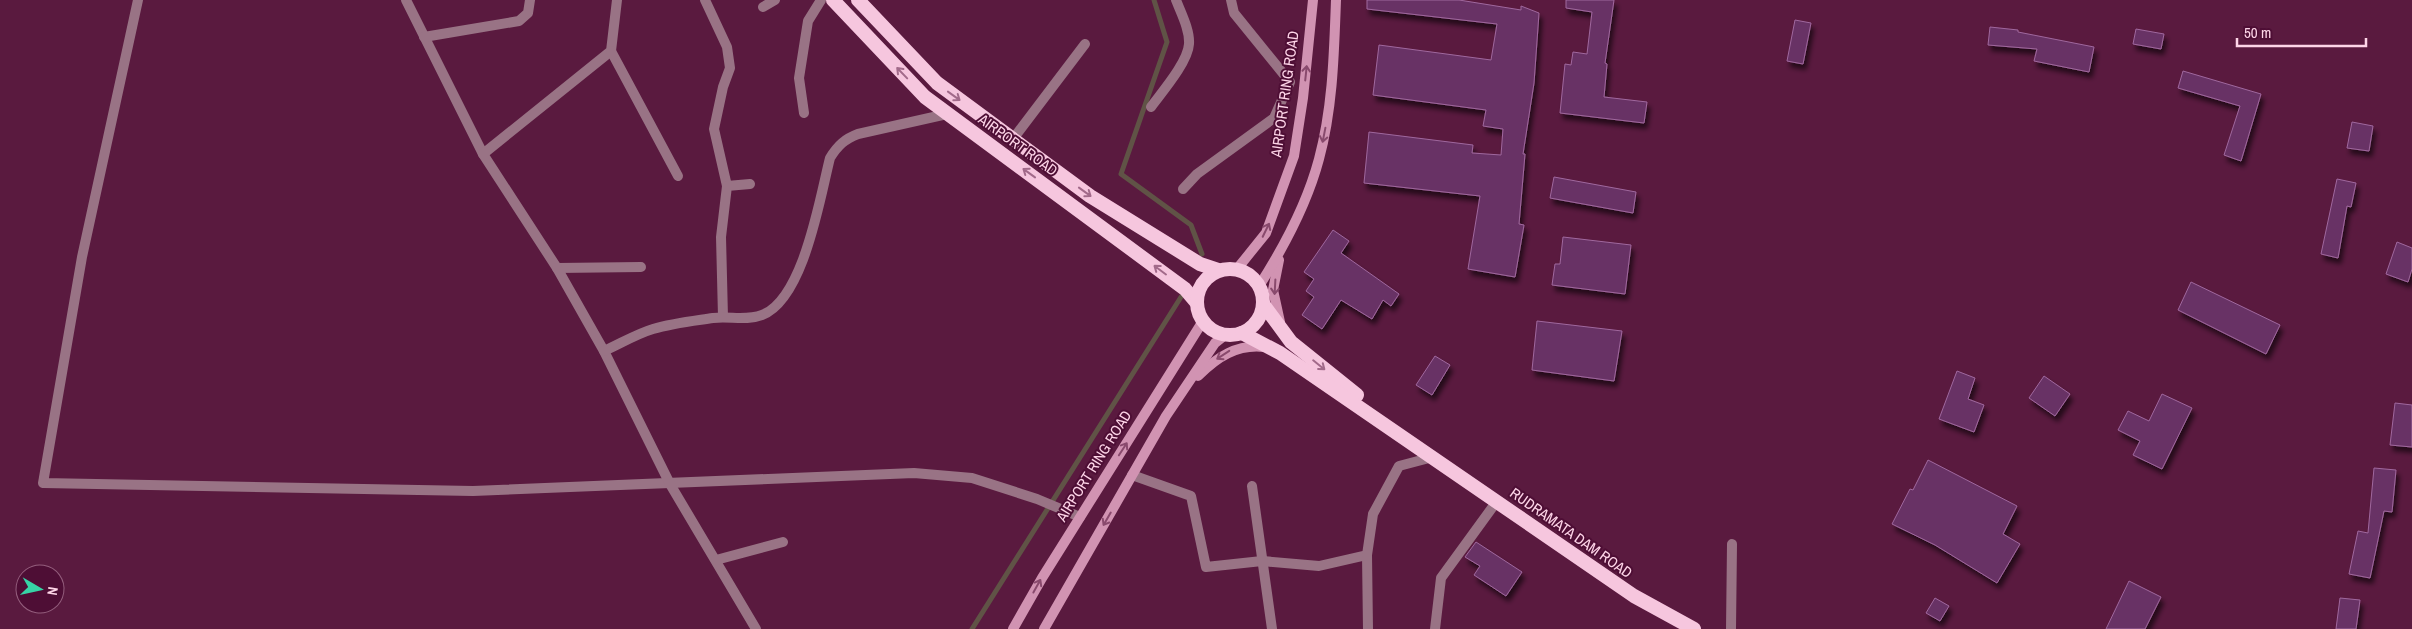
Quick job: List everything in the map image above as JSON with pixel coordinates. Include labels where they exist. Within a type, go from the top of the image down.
[{"type":"highway","name":"AIRPORT ROAD","points":[[833,0],[925,97],[1185,289],[1196,302]]},
{"type":"highway","name":"AIRPORT ROAD","points":[[858,0],[937,83],[1090,196],[1200,264],[1218,270]]},
{"type":"highway","points":[[1263,304],[1256,322],[1242,333],[1225,335],[1216,332],[1203,321],[1196,302],[1202,283],[1218,270],[1237,269],[1254,278],[1259,286],[1263,304],[1291,342],[1433,457]]},
{"type":"highway","points":[[1242,333],[1270,348],[1433,457]]},
{"type":"highway","name":"RUDRAMATA DAM ROAD","points":[[1433,457],[1634,596],[1694,629]]},
{"type":"main road","name":"AIRPORT RING ROAD","points":[[1237,269],[1266,233],[1294,156],[1303,98],[1313,0]]},
{"type":"main road","points":[[1291,342],[1277,317],[1273,290],[1277,266],[1319,159],[1332,89],[1336,0]]},
{"type":"main road","points":[[1259,286],[1287,241]]},
{"type":"main road","name":"AIRPORT RING ROAD","points":[[1013,629],[1080,517],[1203,321]]},
{"type":"main road","points":[[1044,629],[1132,475],[1215,344],[1225,335]]},
{"type":"main road","points":[[1184,391],[1203,371],[1230,351],[1252,346],[1270,348]]},
{"type":"street","points":[[138,0],[82,257],[42,483],[92,486],[299,487],[473,492],[914,473],[972,478],[1037,499],[1080,517]]},
{"type":"street","points":[[406,0],[483,154],[557,268],[604,351],[670,484],[756,629]]},
{"type":"street","points":[[424,37],[519,21],[528,13],[530,0]]},
{"type":"street","points":[[618,0],[611,51],[678,176]]},
{"type":"street","points":[[705,0],[727,47],[730,68],[723,87],[714,129],[727,186],[721,237],[723,317]]},
{"type":"street","points":[[763,7],[775,0]]},
{"type":"street","points":[[804,113],[798,78],[808,21],[821,0]]},
{"type":"street","points":[[1151,107],[1187,56],[1189,44],[1188,31],[1176,0]]},
{"type":"street","points":[[1182,189],[1197,174],[1274,118],[1290,82],[1234,13],[1231,0]]},
{"type":"street","points":[[1013,139],[1085,44]]},
{"type":"street","points":[[483,154],[611,51]]},
{"type":"street","points":[[604,351],[651,330],[674,324],[723,317],[743,319],[763,314],[780,302],[793,282],[808,245],[830,158],[844,140],[878,128],[948,114]]},
{"type":"street","points":[[727,186],[750,184]]},
{"type":"street","points":[[557,268],[641,267]]},
{"type":"street","points":[[1368,629],[1367,555],[1373,514],[1399,466],[1433,457]]},
{"type":"street","points":[[1132,475],[1191,496],[1206,567],[1262,561],[1319,566],[1367,555]]},
{"type":"street","points":[[1252,486],[1272,629]]},
{"type":"street","points":[[1435,629],[1441,578],[1497,501]]},
{"type":"street","points":[[716,560],[783,542]]},
{"type":"street","points":[[1731,629],[1732,544]]},
{"type":"building","points":[[1367,0],[1459,0],[1521,10],[1521,6],[1539,13],[1534,83],[1523,154],[1525,154],[1519,224],[1524,225],[1515,277],[1468,269],[1480,196],[1364,183],[1369,132],[1473,145],[1472,153],[1501,155],[1503,129],[1483,126],[1486,110],[1373,95],[1379,45],[1491,60],[1497,24],[1367,9]]},
{"type":"building","points":[[1566,0],[1614,0],[1605,63],[1607,64],[1604,97],[1647,102],[1644,123],[1560,113],[1565,64],[1571,65],[1573,52],[1587,54],[1592,12],[1566,8]]},
{"type":"building","points":[[1795,20],[1811,23],[1803,64],[1787,61]]},
{"type":"building","points":[[1990,27],[2018,30],[2018,32],[2094,47],[2089,72],[2034,61],[2037,49],[1988,45]]},
{"type":"building","points":[[2136,29],[2164,34],[2161,49],[2133,44]]},
{"type":"building","points":[[2183,71],[2261,94],[2241,161],[2224,155],[2240,106],[2178,88]]},
{"type":"building","points":[[2352,122],[2373,126],[2369,151],[2347,148]]},
{"type":"building","points":[[1554,177],[1636,192],[1633,213],[1550,198]]},
{"type":"building","points":[[2337,179],[2356,183],[2351,207],[2347,206],[2338,258],[2321,254]]},
{"type":"building","points":[[1333,230],[1349,241],[1341,253],[1399,294],[1391,306],[1383,300],[1372,319],[1341,300],[1322,329],[1302,315],[1314,297],[1306,291],[1314,279],[1304,272]]},
{"type":"building","points":[[1563,237],[1631,245],[1625,294],[1552,285],[1555,264],[1560,264]]},
{"type":"building","points":[[2397,242],[2412,248],[2412,269],[2408,282],[2386,274]]},
{"type":"building","points":[[2191,282],[2280,325],[2266,354],[2178,310]]},
{"type":"building","points":[[1537,321],[1622,331],[1614,381],[1532,370]]},
{"type":"building","points":[[1435,356],[1450,365],[1432,395],[1416,385]]},
{"type":"building","points":[[1957,371],[1975,378],[1968,399],[1984,405],[1974,432],[1939,419]]},
{"type":"building","points":[[2044,376],[2070,394],[2055,416],[2029,398]]},
{"type":"building","points":[[2162,394],[2192,408],[2162,469],[2133,455],[2140,441],[2118,430],[2128,411],[2149,421]]},
{"type":"building","points":[[2395,403],[2412,405],[2412,447],[2390,445]]},
{"type":"building","points":[[1928,460],[2017,506],[2003,534],[2020,544],[1997,583],[1935,545],[1892,524],[1910,489],[1913,490]]},
{"type":"building","points":[[2374,468],[2396,470],[2392,512],[2384,511],[2370,578],[2349,574],[2358,531],[2368,533]]},
{"type":"building","points":[[1476,542],[1522,572],[1506,596],[1474,575],[1480,566],[1465,557]]},
{"type":"building","points":[[2129,581],[2161,597],[2145,629],[2106,629]]},
{"type":"building","points":[[1935,598],[1949,606],[1940,621],[1926,613]]},
{"type":"building","points":[[2340,598],[2360,600],[2356,629],[2336,629]]},
{"type":"waterway","points":[[1154,0],[1167,42],[1121,174],[1191,225],[1202,254]]},
{"type":"waterway","points":[[972,629],[1181,297]]}]
